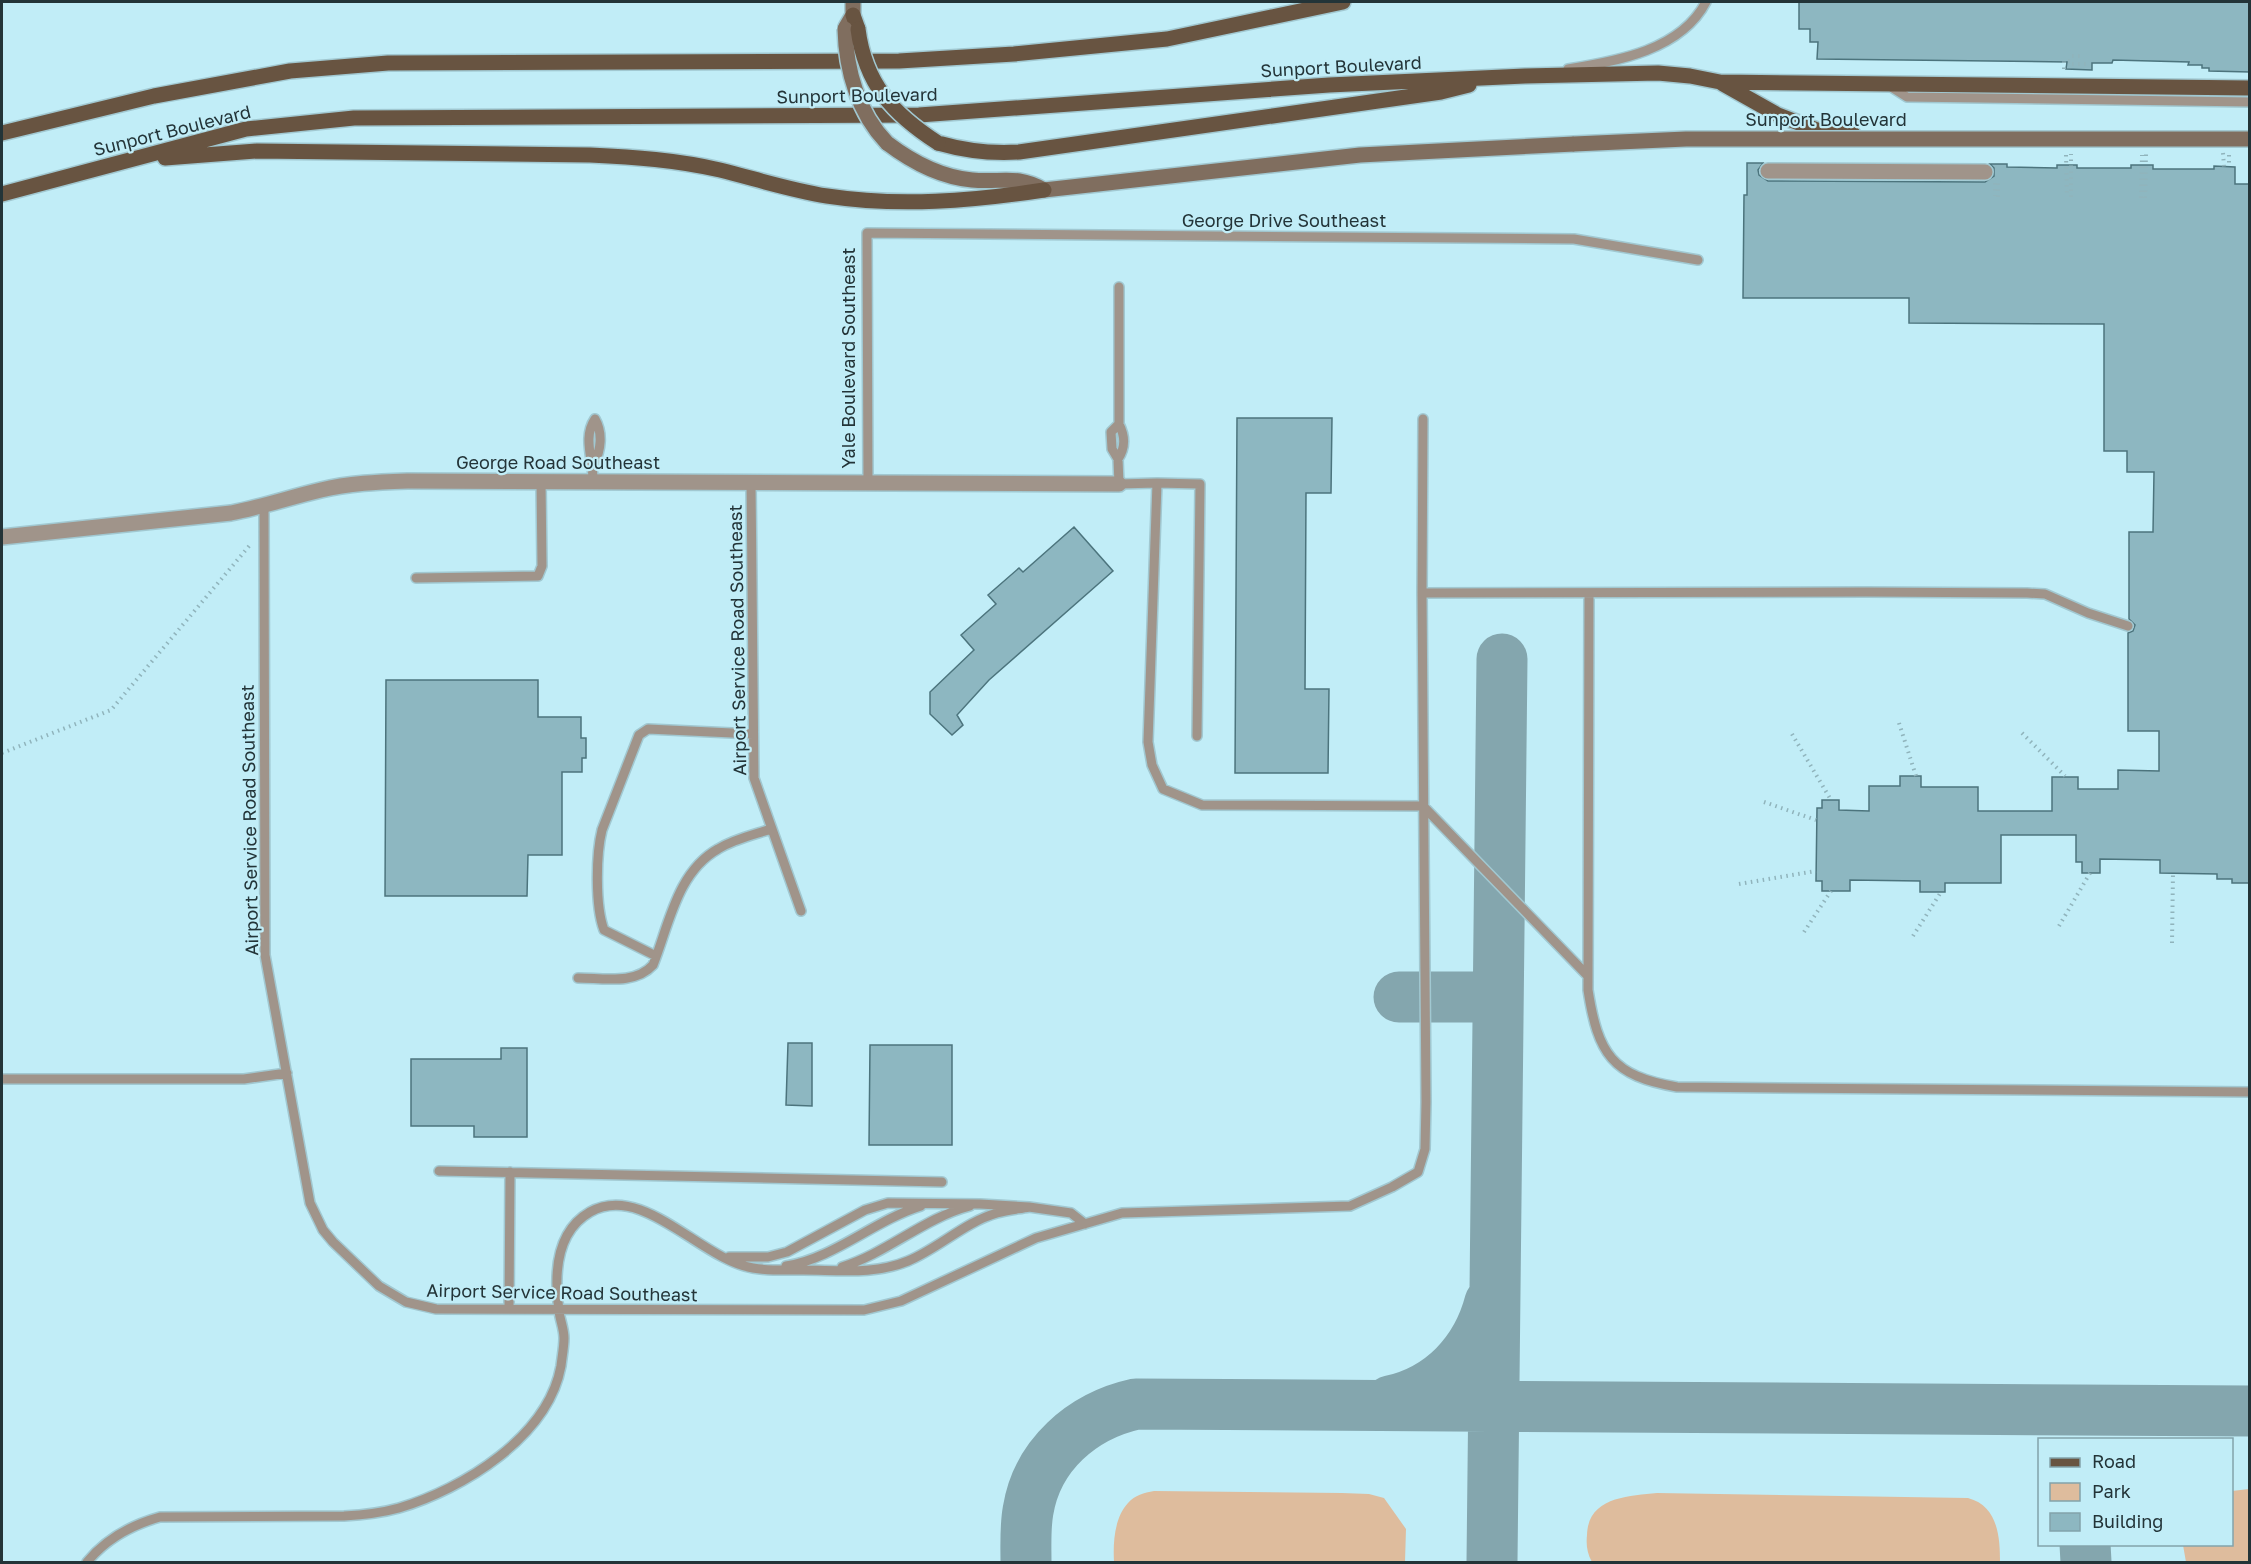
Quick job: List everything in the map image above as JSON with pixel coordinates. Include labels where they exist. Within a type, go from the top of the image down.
[{"type":"main road","name":"Sunport Boulevard","points":[[2,133],[154,96],[290,72],[388,63],[899,61],[1014,54],[1167,39],[1343,2]]},
{"type":"main road","points":[[852,19],[865,61],[882,94],[908,123],[938,143],[980,153],[1019,152],[1441,92],[1505,76]]},
{"type":"main road","points":[[852,19],[848,65],[853,84],[865,111],[880,135],[888,143],[908,159],[950,176],[970,180],[1020,180],[1044,190]]},
{"type":"main road","name":"Sunport Boulevard","points":[[2,194],[246,129],[354,118],[919,115],[1317,86],[1505,76],[1658,73],[1720,82],[2250,88]]},
{"type":"main road","name":"Sunport Boulevard","points":[[1720,82],[1778,115],[1817,130],[1859,134],[2250,136]]},
{"type":"main road","name":"Sunport Boulevard","points":[[1044,190],[1360,156],[1574,144],[1686,139],[2250,136]]},
{"type":"main road","points":[[126,161],[257,151],[590,154],[649,158],[691,164],[794,190],[861,200],[932,202],[1044,190]]},
{"type":"street","points":[[1768,171],[1985,172]]},
{"type":"street","name":"George Road Southeast","points":[[2,537],[220,514],[264,507],[321,490],[376,482],[1119,484]]},
{"type":"lane","points":[[1693,21],[1698,2]]},
{"type":"lane","points":[[1525,76],[1587,66],[1666,43],[1693,21],[1706,2]]},
{"type":"lane","points":[[1886,84],[1907,97],[2250,102]]},
{"type":"lane","name":"George Drive Southeast","points":[[867,233],[1575,238],[1698,260]]},
{"type":"lane","name":"Yale Boulevard Southeast","points":[[867,233],[868,483]]},
{"type":"lane","points":[[1119,287],[1119,424],[1123,432],[1124,450],[1118,459],[1119,484],[1200,484],[1197,736]]},
{"type":"lane","name":"Airport Service Road Southeast","points":[[264,507],[264,930],[267,968],[310,1203],[323,1230],[379,1286],[406,1302],[436,1309],[846,1311],[873,1309],[901,1301],[1036,1238],[1122,1213],[1350,1206],[1418,1172],[1425,1149],[1423,420]]},
{"type":"lane","points":[[593,482],[594,464]]},
{"type":"lane","points":[[416,578],[538,576],[542,566],[541,482]]},
{"type":"lane","name":"Airport Service Road Southeast","points":[[751,483],[754,778],[801,911]]},
{"type":"lane","points":[[1157,483],[1148,742],[1152,765],[1163,789],[1202,805],[1423,806],[1587,975]]},
{"type":"lane","points":[[1422,593],[2045,594],[2088,613],[2128,626]]},
{"type":"lane","points":[[1589,594],[1587,975],[1592,1020],[1606,1050],[1616,1065],[1625,1072],[1651,1082],[1677,1087],[2250,1092]]},
{"type":"lane","points":[[656,956],[604,930],[598,916],[598,845],[639,735],[648,729],[753,734]]},
{"type":"lane","points":[[578,978],[638,976],[646,972],[653,965],[681,892],[695,867],[719,848],[771,829]]},
{"type":"lane","points":[[2,1079],[244,1079],[287,1073]]},
{"type":"lane","points":[[439,1171],[942,1182]]},
{"type":"lane","points":[[509,1309],[510,1172]]},
{"type":"lane","points":[[721,1256],[742,1259],[768,1257],[787,1252],[871,1208],[888,1203],[1029,1207],[1071,1213],[1085,1224]]},
{"type":"lane","points":[[766,1269],[813,1259],[884,1221],[918,1206],[931,1203]]},
{"type":"lane","points":[[828,1270],[863,1260],[937,1219],[962,1208],[980,1204]]},
{"type":"lane","points":[[87,1563],[105,1543],[114,1537],[143,1522],[160,1517],[373,1514],[424,1500],[478,1471],[531,1428],[556,1387],[564,1336],[559,1310],[558,1262],[564,1238],[581,1218],[604,1206],[631,1206],[644,1210],[741,1266],[766,1269],[873,1271],[909,1261],[982,1218],[998,1212],[1029,1207]]},
{"type":"path","points":[[2072,56],[2083,56]]},
{"type":"path","points":[[2072,64],[2088,64]]},
{"type":"path","points":[[2071,197],[2072,138]]},
{"type":"path","points":[[2145,198],[2147,138]]},
{"type":"path","points":[[2,753],[111,710],[264,528]]},
{"type":"path","points":[[1899,723],[1916,776]]},
{"type":"path","points":[[2022,733],[2065,776]]},
{"type":"path","points":[[1792,734],[1832,800]]},
{"type":"path","points":[[1764,802],[1816,820]]},
{"type":"path","points":[[1739,884],[1816,871]]},
{"type":"path","points":[[2059,926],[2090,873]]},
{"type":"path","points":[[2172,943],[2173,873]]},
{"type":"path","points":[[1804,932],[1831,891]]},
{"type":"path","points":[[1913,936],[1941,892]]},
{"type":"green space","points":[[2249,1489],[2249,1562],[2186,1562],[2183,1546],[2233,1546],[2233,1491]]},
{"type":"green space","points":[[1154,1491],[1342,1493],[1369,1494],[1384,1498],[1406,1529],[1405,1562],[1114,1562],[1115,1531],[1123,1509],[1137,1496]]},
{"type":"green space","points":[[1657,1493],[1968,1498],[1978,1502],[1991,1515],[1998,1533],[2000,1562],[1592,1562],[1587,1539],[1589,1522],[1594,1513],[1612,1501],[1634,1495]]},
{"type":"building","points":[[1799,2],[2250,2],[2250,72],[2209,71],[2209,68],[2202,68],[2202,65],[2188,65],[2189,62],[2113,60],[2112,63],[2092,63],[2092,70],[2066,69],[2067,62],[1817,59],[1818,42],[1810,42],[1810,29],[1799,29]]},
{"type":"building","points":[[1747,163],[1763,163],[1758,170],[1759,175],[1768,181],[1985,182],[1994,176],[1994,168],[1990,164],[2007,164],[2007,167],[2057,168],[2057,165],[2077,165],[2077,168],[2131,168],[2131,165],[2153,165],[2153,169],[2235,167],[2235,184],[2250,184],[2250,883],[2232,883],[2232,879],[2217,879],[2217,874],[2160,873],[2160,860],[2100,859],[2100,873],[2082,873],[2082,862],[2076,862],[2076,835],[2001,835],[2001,883],[1945,883],[1945,892],[1920,892],[1920,881],[1850,880],[1850,891],[1822,891],[1822,881],[1816,881],[1817,808],[1822,808],[1822,800],[1839,800],[1839,810],[1869,811],[1869,786],[1900,786],[1900,776],[1921,776],[1921,787],[1978,787],[1978,811],[2052,811],[2052,777],[2078,777],[2078,789],[2118,789],[2118,770],[2159,771],[2159,731],[2128,731],[2128,633],[2133,631],[2135,625],[2129,619],[2129,532],[2153,532],[2154,472],[2127,472],[2127,451],[2104,451],[2104,324],[1909,323],[1909,298],[1743,298],[1744,195],[1747,195]]},
{"type":"building","points":[[1237,418],[1332,418],[1331,493],[1306,493],[1305,689],[1329,689],[1328,773],[1235,773]]},
{"type":"building","points":[[1074,527],[1113,571],[989,680],[957,715],[963,725],[952,735],[930,714],[930,692],[974,650],[961,635],[996,604],[988,595],[1019,568],[1023,572]]},
{"type":"building","points":[[386,680],[538,680],[538,717],[581,717],[581,738],[586,738],[586,758],[582,758],[582,772],[562,772],[562,855],[528,855],[527,896],[385,896]]},
{"type":"building","points":[[788,1043],[812,1043],[812,1106],[786,1105]]},
{"type":"building","points":[[870,1045],[952,1045],[952,1145],[869,1145]]},
{"type":"building","points":[[501,1048],[527,1048],[527,1137],[474,1137],[474,1126],[411,1126],[411,1059],[501,1059]]},
{"type":"taxiway","points":[[1492,1562],[1502,659]]},
{"type":"taxiway","points":[[1399,997],[1497,997]]},
{"type":"taxiway","points":[[1390,1401],[1425,1388],[1454,1366],[1476,1337],[1490,1302]]},
{"type":"taxiway","points":[[1026,1562],[1028,1511],[1041,1472],[1052,1456],[1080,1428],[1116,1410],[1136,1404],[2250,1411]]},
{"type":"taxiway","points":[[2085,1546],[2086,1562]]}]
